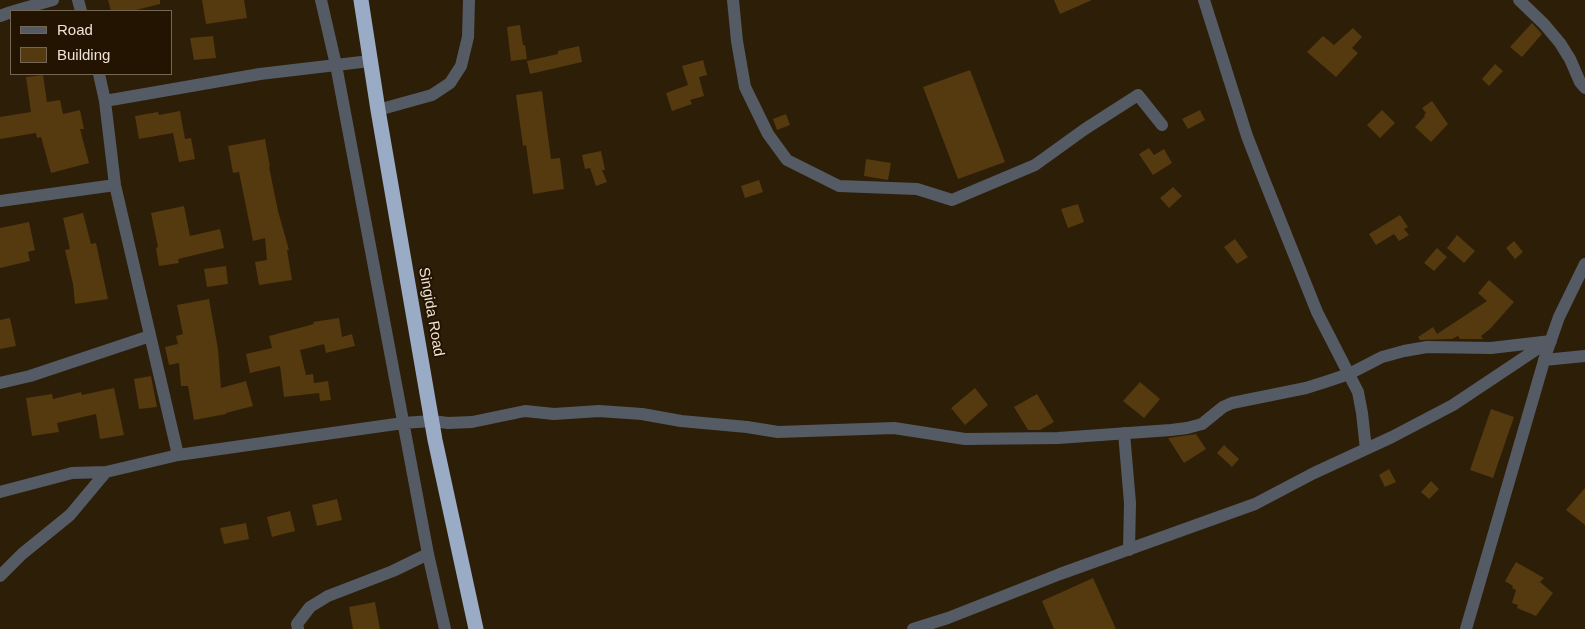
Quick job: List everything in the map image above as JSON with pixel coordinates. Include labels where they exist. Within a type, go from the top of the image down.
[{"type":"highway","name":"Singida Road","points":[[361,0],[378,110],[432,421],[476,629]]},
{"type":"street","points":[[20,10],[52,0]]},
{"type":"street","points":[[321,0],[336,65],[428,554],[445,629]]},
{"type":"street","points":[[378,110],[432,95],[450,83],[461,66],[468,37],[469,0]]},
{"type":"street","points":[[733,0],[737,42],[745,87],[768,134],[787,160],[839,186],[917,189],[952,200],[1035,165],[1085,129],[1138,95],[1162,125]]},
{"type":"street","points":[[1204,0],[1247,136],[1317,312],[1358,392],[1366,449]]},
{"type":"street","points":[[1519,0],[1544,24],[1560,43],[1585,88]]},
{"type":"street","points":[[105,101],[260,74],[370,61]]},
{"type":"street","points":[[99,75],[105,101],[115,184],[178,454]]},
{"type":"street","points":[[0,201],[115,184]]},
{"type":"street","points":[[1466,629],[1544,360],[1560,317],[1585,264]]},
{"type":"street","points":[[0,383],[30,376],[150,336]]},
{"type":"street","points":[[0,492],[72,474],[106,472],[178,454],[403,423],[432,421],[448,423],[472,422],[525,411],[554,414],[599,411],[642,414],[680,421],[747,427],[778,432],[894,428],[965,439],[1058,438],[1187,428],[1202,424],[1223,407],[1232,403],[1306,388],[1349,374],[1382,357],[1419,348],[1490,348],[1551,341]]},
{"type":"street","points":[[913,629],[948,618],[1060,574],[1254,504],[1453,405],[1551,341]]},
{"type":"street","points":[[1544,360],[1585,356]]},
{"type":"street","points":[[1124,433],[1130,503],[1129,550]]},
{"type":"street","points":[[0,576],[22,554],[70,515],[106,472]]},
{"type":"street","points":[[298,629],[298,624],[310,606],[328,596],[428,554]]},
{"type":"building","points":[[108,0],[160,0],[160,4],[136,10],[111,10]]},
{"type":"building","points":[[202,0],[244,0],[247,18],[206,24]]},
{"type":"building","points":[[1054,0],[1092,0],[1060,14]]},
{"type":"building","points":[[1532,23],[1542,34],[1522,57],[1510,47]]},
{"type":"building","points":[[520,25],[527,59],[511,61],[507,27]]},
{"type":"building","points":[[1353,28],[1362,37],[1352,48],[1358,53],[1336,77],[1307,52],[1323,36],[1334,45]]},
{"type":"building","points":[[213,36],[216,58],[194,60],[190,38]]},
{"type":"building","points":[[579,46],[582,62],[530,74],[527,61],[558,54],[558,51]]},
{"type":"building","points":[[703,60],[707,75],[699,77],[704,96],[690,100],[692,104],[672,111],[666,93],[688,85],[682,66]]},
{"type":"building","points":[[1495,64],[1503,71],[1489,86],[1482,79]]},
{"type":"building","points":[[970,70],[1005,162],[958,179],[923,87]]},
{"type":"building","points":[[43,75],[47,102],[60,100],[63,114],[80,110],[84,129],[80,129],[89,163],[51,173],[41,137],[37,138],[36,133],[0,139],[0,117],[31,112],[26,77]]},
{"type":"building","points":[[542,91],[551,159],[560,158],[564,189],[533,194],[526,145],[523,146],[516,95]]},
{"type":"building","points":[[1432,101],[1448,124],[1431,142],[1415,127],[1425,116],[1426,113],[1422,108]]},
{"type":"building","points":[[1200,110],[1205,120],[1188,129],[1182,119]]},
{"type":"building","points":[[1382,110],[1395,123],[1380,138],[1367,125]]},
{"type":"building","points":[[180,111],[185,139],[191,138],[195,159],[179,162],[173,133],[139,139],[135,116],[158,112],[159,115]]},
{"type":"building","points":[[786,114],[790,125],[777,130],[773,119]]},
{"type":"building","points":[[265,139],[278,211],[289,250],[287,250],[292,280],[259,285],[255,262],[267,260],[265,238],[253,241],[239,172],[233,173],[228,146]]},
{"type":"building","points":[[1149,148],[1154,155],[1164,149],[1172,163],[1153,175],[1139,154]]},
{"type":"building","points":[[601,151],[605,170],[602,170],[607,182],[596,186],[590,168],[585,169],[582,155]]},
{"type":"building","points":[[866,159],[891,163],[888,180],[864,176]]},
{"type":"building","points":[[759,180],[763,192],[745,198],[741,186]]},
{"type":"building","points":[[1173,187],[1182,196],[1169,208],[1160,198]]},
{"type":"building","points":[[1078,204],[1084,222],[1068,228],[1061,209]]},
{"type":"building","points":[[184,206],[190,236],[220,229],[224,248],[178,259],[179,263],[159,266],[156,248],[158,247],[151,213]]},
{"type":"building","points":[[83,213],[91,244],[96,243],[108,299],[75,304],[73,284],[65,250],[70,249],[63,218]]},
{"type":"building","points":[[1400,215],[1408,227],[1404,229],[1409,235],[1399,241],[1394,234],[1376,245],[1369,234]]},
{"type":"building","points":[[29,222],[35,250],[28,252],[30,261],[0,268],[0,228]]},
{"type":"building","points":[[1457,235],[1475,251],[1464,263],[1447,248]]},
{"type":"building","points":[[1235,239],[1248,257],[1237,264],[1224,247]]},
{"type":"building","points":[[1514,241],[1523,252],[1515,259],[1506,248]]},
{"type":"building","points":[[1437,248],[1447,257],[1434,271],[1424,263]]},
{"type":"building","points":[[226,266],[228,284],[207,287],[204,269]]},
{"type":"building","points":[[1489,280],[1514,302],[1490,329],[1481,336],[1483,339],[1460,339],[1458,336],[1452,339],[1420,340],[1418,337],[1433,327],[1437,334],[1487,301],[1478,293]]},
{"type":"building","points":[[209,299],[218,349],[221,388],[246,381],[253,406],[226,414],[194,420],[188,386],[181,386],[179,363],[169,365],[165,347],[178,344],[176,336],[183,334],[177,305]]},
{"type":"building","points":[[10,318],[16,346],[0,349],[0,320]]},
{"type":"building","points":[[339,318],[342,337],[352,334],[355,346],[326,353],[324,344],[300,350],[306,375],[313,374],[314,383],[328,381],[331,400],[320,401],[319,393],[284,397],[280,366],[250,373],[246,354],[272,348],[269,336],[314,324],[313,322]]},
{"type":"building","points":[[151,376],[157,407],[139,409],[134,379]]},
{"type":"building","points":[[1140,382],[1160,399],[1144,418],[1123,401]]},
{"type":"building","points":[[114,388],[124,435],[100,439],[96,414],[57,423],[59,432],[32,436],[26,398],[52,394],[53,399],[81,392],[82,395]]},
{"type":"building","points":[[975,388],[988,405],[965,425],[951,408]]},
{"type":"building","points":[[1037,394],[1054,422],[1040,430],[1028,430],[1014,407]]},
{"type":"building","points":[[1491,409],[1514,417],[1493,478],[1470,470]]},
{"type":"building","points":[[1196,434],[1206,449],[1184,463],[1168,438]]},
{"type":"building","points":[[1224,445],[1239,459],[1232,467],[1217,453]]},
{"type":"building","points":[[1389,469],[1396,482],[1385,487],[1379,475]]},
{"type":"building","points":[[1431,481],[1439,489],[1429,499],[1421,492]]},
{"type":"building","points":[[1585,488],[1585,525],[1566,510]]},
{"type":"building","points":[[337,499],[342,520],[317,526],[312,505]]},
{"type":"building","points":[[290,511],[295,531],[272,537],[267,517]]},
{"type":"building","points":[[246,523],[249,539],[224,544],[220,528]]},
{"type":"building","points":[[1516,562],[1544,578],[1540,582],[1553,593],[1536,616],[1517,608],[1518,605],[1512,603],[1516,590],[1505,581]]},
{"type":"building","points":[[1093,578],[1116,629],[1054,629],[1042,601]]},
{"type":"building","points":[[375,602],[380,629],[353,629],[349,607]]}]
